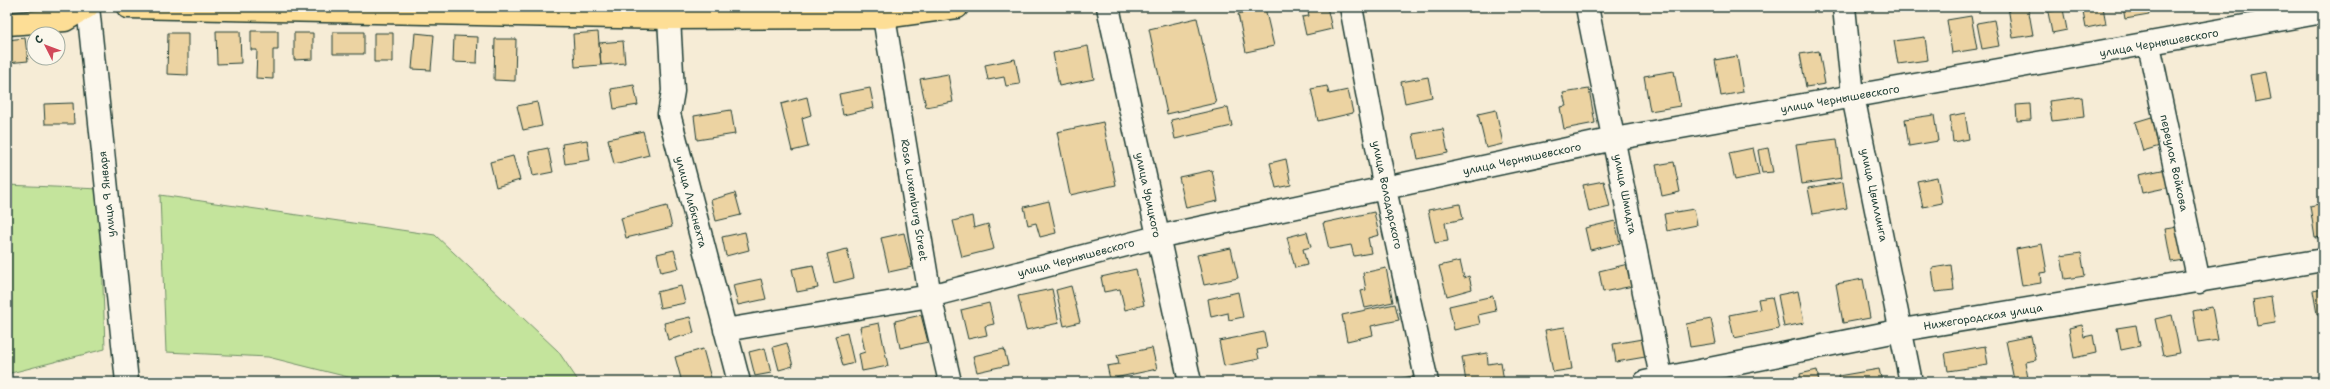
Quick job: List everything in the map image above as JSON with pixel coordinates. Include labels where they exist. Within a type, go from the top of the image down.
[{"type":"main road","points":[[7,24],[65,20],[87,7]]},
{"type":"main road","points":[[128,7],[669,18],[884,17],[957,7]]},
{"type":"street","name":"улица 9 Января","points":[[87,7],[127,382]]},
{"type":"street","name":"улица Урицкого","points":[[1108,7],[1157,237],[1190,382]]},
{"type":"street","name":"улица Володарского","points":[[1351,7],[1385,189],[1427,382]]},
{"type":"street","name":"улица Шмидта","points":[[1586,7],[1614,139],[1656,381]]},
{"type":"street","name":"улица Цвиллинга","points":[[1844,7],[1853,96],[1902,330],[1911,382]]},
{"type":"street","name":"улица Чернышевского","points":[[725,330],[930,296],[1157,237],[1614,139],[2149,45],[2323,12]]},
{"type":"street","name":"Rosa Luxemburg Street","points":[[884,17],[930,296],[950,382]]},
{"type":"street","name":"улица Либкнехта","points":[[669,18],[673,91],[669,114],[739,382]]},
{"type":"street","name":"переулок Войкова","points":[[2149,45],[2199,282]]},
{"type":"street","name":"Нижегородская улица","points":[[1656,381],[1902,330],[2199,282],[2323,260]]},
{"type":"green space","points":[[7,185],[100,189],[105,349],[7,374]]},
{"type":"green space","points":[[160,195],[435,235],[558,351],[579,382],[368,382],[268,357],[166,352]]},
{"type":"building","points":[[1307,7],[1327,7],[1332,29],[1306,35],[1302,17],[1309,16]]},
{"type":"building","points":[[2008,7],[2028,7],[2033,35],[2013,38]]},
{"type":"building","points":[[2082,7],[2103,7],[2106,24],[2086,28]]},
{"type":"building","points":[[2123,7],[2148,7],[2149,15],[2125,19]]},
{"type":"building","points":[[2181,7],[2202,7],[2202,8],[2182,11]]},
{"type":"building","points":[[1265,8],[1274,46],[1246,52],[1238,14]]},
{"type":"building","points":[[2063,9],[2067,30],[2052,33],[2048,12]]},
{"type":"building","points":[[1971,16],[1977,49],[1952,53],[1947,20]]},
{"type":"building","points":[[1197,18],[1216,103],[1167,114],[1149,29]]},
{"type":"building","points":[[1994,20],[1999,46],[1982,49],[1977,23]]},
{"type":"building","points":[[216,31],[240,31],[241,63],[217,64]]},
{"type":"building","points":[[251,31],[278,31],[278,50],[273,50],[273,79],[256,78],[257,50],[251,50]]},
{"type":"building","points":[[333,32],[364,32],[364,54],[333,54]]},
{"type":"building","points":[[598,32],[601,65],[575,67],[573,34]]},
{"type":"building","points":[[168,33],[188,33],[188,75],[167,74]]},
{"type":"building","points":[[294,33],[313,33],[313,59],[294,60]]},
{"type":"building","points":[[374,33],[393,33],[393,62],[374,62]]},
{"type":"building","points":[[415,33],[434,35],[431,70],[412,69]]},
{"type":"building","points":[[454,36],[478,37],[477,63],[453,62]]},
{"type":"building","points":[[1925,37],[1928,60],[1898,64],[1894,41]]},
{"type":"building","points":[[25,38],[26,61],[7,63],[7,40]]},
{"type":"building","points":[[495,39],[516,39],[515,81],[494,80]]},
{"type":"building","points":[[623,41],[625,63],[601,65],[599,43]]},
{"type":"building","points":[[1088,46],[1094,79],[1059,86],[1053,53]]},
{"type":"building","points":[[1819,51],[1825,84],[1806,87],[1800,54]]},
{"type":"building","points":[[1737,56],[1743,92],[1721,96],[1715,60]]},
{"type":"building","points":[[1015,59],[1020,84],[1006,86],[1004,77],[988,80],[985,65]]},
{"type":"building","points":[[1674,71],[1680,106],[1650,111],[1644,76]]},
{"type":"building","points":[[2266,72],[2271,99],[2255,102],[2250,75]]},
{"type":"building","points":[[948,74],[953,102],[926,107],[920,79]]},
{"type":"building","points":[[1428,77],[1432,97],[1405,103],[1401,82]]},
{"type":"building","points":[[634,85],[638,105],[614,109],[611,89]]},
{"type":"building","points":[[1327,86],[1329,94],[1348,90],[1353,113],[1318,121],[1311,89]]},
{"type":"building","points":[[870,88],[874,108],[843,115],[839,94]]},
{"type":"building","points":[[1589,89],[1595,123],[1564,129],[1560,107],[1566,106],[1563,93]]},
{"type":"building","points":[[807,97],[811,115],[802,118],[808,147],[792,151],[781,104]]},
{"type":"building","points":[[2082,97],[2084,117],[2052,121],[2049,101]]},
{"type":"building","points":[[537,102],[542,126],[523,130],[517,106]]},
{"type":"building","points":[[73,103],[74,124],[45,124],[44,104]]},
{"type":"building","points":[[2030,104],[2031,120],[2017,121],[2016,105]]},
{"type":"building","points":[[1228,107],[1232,126],[1175,139],[1171,120]]},
{"type":"building","points":[[731,110],[735,134],[697,140],[694,116]]},
{"type":"building","points":[[1496,110],[1503,144],[1486,148],[1478,114]]},
{"type":"building","points":[[1965,113],[1969,139],[1953,142],[1950,116]]},
{"type":"building","points":[[1934,115],[1938,141],[1909,146],[1905,119]]},
{"type":"building","points":[[2155,116],[2163,145],[2143,151],[2135,122]]},
{"type":"building","points":[[1103,122],[1116,185],[1070,195],[1057,132]]},
{"type":"building","points":[[1443,129],[1448,153],[1418,159],[1413,134]]},
{"type":"building","points":[[643,131],[649,155],[614,164],[608,139]]},
{"type":"building","points":[[1837,139],[1842,178],[1802,184],[1796,144]]},
{"type":"building","points":[[587,140],[590,160],[565,164],[562,144]]},
{"type":"building","points":[[548,148],[553,172],[533,176],[529,152]]},
{"type":"building","points":[[1753,148],[1759,175],[1735,180],[1729,153]]},
{"type":"building","points":[[1768,148],[1773,172],[1762,173],[1758,150]]},
{"type":"building","points":[[513,156],[520,180],[496,187],[490,162]]},
{"type":"building","points":[[1286,159],[1291,185],[1276,188],[1270,163]]},
{"type":"building","points":[[1674,162],[1680,192],[1662,196],[1656,165]]},
{"type":"building","points":[[2171,168],[2175,186],[2142,193],[2138,175]]},
{"type":"building","points":[[1212,170],[1218,201],[1186,208],[1179,177]]},
{"type":"building","points":[[1937,177],[1942,203],[1923,207],[1917,181]]},
{"type":"building","points":[[1604,181],[1610,207],[1589,212],[1583,185]]},
{"type":"building","points":[[1843,182],[1847,208],[1813,214],[1808,188]]},
{"type":"building","points":[[735,193],[741,215],[716,221],[711,200]]},
{"type":"building","points":[[1049,201],[1056,233],[1040,237],[1036,223],[1028,225],[1024,207]]},
{"type":"building","points":[[2323,203],[2323,237],[2315,238],[2310,206]]},
{"type":"building","points":[[1460,204],[1463,219],[1445,223],[1448,241],[1435,243],[1428,210]]},
{"type":"building","points":[[667,206],[672,227],[626,238],[621,218]]},
{"type":"building","points":[[1694,209],[1697,225],[1667,231],[1664,214]]},
{"type":"building","points":[[1374,212],[1379,235],[1368,238],[1371,253],[1354,256],[1351,245],[1329,249],[1323,223]]},
{"type":"building","points":[[972,216],[974,228],[988,224],[994,249],[962,257],[953,221]]},
{"type":"building","points":[[1615,221],[1620,243],[1590,250],[1585,228]]},
{"type":"building","points":[[2185,226],[2190,259],[2171,262],[2165,229]]},
{"type":"building","points":[[745,232],[749,250],[726,256],[722,237]]},
{"type":"building","points":[[1307,232],[1311,247],[1303,249],[1307,265],[1295,268],[1287,237]]},
{"type":"building","points":[[904,233],[912,267],[889,272],[881,238]]},
{"type":"building","points":[[2042,244],[2047,272],[2040,273],[2041,283],[2022,286],[2016,249]]},
{"type":"building","points":[[1231,248],[1238,278],[1204,285],[1197,255]]},
{"type":"building","points":[[847,249],[854,278],[834,283],[827,254]]},
{"type":"building","points":[[674,250],[679,268],[661,272],[657,254]]},
{"type":"building","points":[[2081,253],[2085,276],[2065,279],[2061,256]]},
{"type":"building","points":[[1460,261],[1464,278],[1469,276],[1472,289],[1447,296],[1439,266]]},
{"type":"building","points":[[1628,264],[1633,286],[1603,292],[1599,271]]},
{"type":"building","points":[[813,265],[818,288],[797,292],[792,269]]},
{"type":"building","points":[[1951,265],[1954,290],[1935,292],[1932,268]]},
{"type":"building","points":[[1386,268],[1393,302],[1365,308],[1361,291],[1366,290],[1363,273]]},
{"type":"building","points":[[1136,269],[1144,305],[1125,310],[1120,289],[1104,292],[1101,277]]},
{"type":"building","points":[[761,279],[766,299],[738,305],[733,285]]},
{"type":"building","points":[[1863,279],[1870,318],[1843,323],[1836,284]]},
{"type":"building","points":[[681,286],[685,303],[660,308],[657,292]]},
{"type":"building","points":[[1071,286],[1080,322],[1064,326],[1056,290]]},
{"type":"building","points":[[1052,289],[1059,323],[1026,330],[1018,296]]},
{"type":"building","points":[[2323,289],[2323,313],[2317,314],[2313,291]]},
{"type":"building","points":[[1798,291],[1804,323],[1784,327],[1778,295]]},
{"type":"building","points":[[1238,292],[1243,317],[1229,320],[1228,313],[1211,317],[1208,299]]},
{"type":"building","points":[[1493,296],[1496,311],[1478,315],[1480,324],[1454,330],[1449,306]]},
{"type":"building","points":[[1772,297],[1779,329],[1734,338],[1729,315],[1760,309],[1758,299]]},
{"type":"building","points":[[2271,297],[2275,323],[2257,326],[2253,300]]},
{"type":"building","points":[[989,303],[994,324],[985,326],[987,335],[968,339],[961,310]]},
{"type":"building","points":[[1395,304],[1399,320],[1371,326],[1373,335],[1347,341],[1342,315]]},
{"type":"building","points":[[2212,307],[2218,340],[2198,343],[2193,311]]},
{"type":"building","points":[[921,315],[928,342],[900,348],[895,321]]},
{"type":"building","points":[[2172,315],[2180,353],[2163,356],[2155,319]]},
{"type":"building","points":[[690,317],[694,333],[668,340],[664,323]]},
{"type":"building","points":[[1711,319],[1716,343],[1690,347],[1686,324]]},
{"type":"building","points":[[879,323],[888,366],[862,371],[859,354],[865,352],[860,327]]},
{"type":"building","points":[[2082,325],[2084,337],[2093,335],[2096,353],[2074,358],[2069,328]]},
{"type":"building","points":[[2136,325],[2140,346],[2121,350],[2117,328]]},
{"type":"building","points":[[1565,327],[1572,369],[1553,372],[1545,330]]},
{"type":"building","points":[[1264,332],[1267,348],[1257,350],[1259,359],[1224,366],[1219,341]]},
{"type":"building","points":[[847,333],[854,363],[843,366],[835,336]]},
{"type":"building","points":[[2031,336],[2036,360],[2025,362],[2028,378],[2014,380],[2006,341]]},
{"type":"building","points":[[1648,338],[1651,356],[1616,362],[1613,344]]},
{"type":"building","points":[[787,343],[793,366],[779,370],[773,347]]},
{"type":"building","points":[[1985,346],[1988,365],[1948,371],[1945,353]]},
{"type":"building","points":[[765,348],[771,373],[755,376],[749,352]]},
{"type":"building","points":[[1152,348],[1157,369],[1110,379],[1107,366],[1119,364],[1117,355]]},
{"type":"building","points":[[703,349],[711,378],[696,382],[682,382],[675,357]]},
{"type":"building","points":[[1004,349],[1008,365],[977,372],[973,356]]},
{"type":"building","points":[[1487,353],[1488,364],[1501,362],[1504,382],[1466,382],[1462,357]]},
{"type":"building","points":[[1879,369],[1882,382],[1839,382],[1838,376]]},
{"type":"building","points":[[1817,370],[1819,382],[1802,382],[1800,374]]},
{"type":"building","points":[[1412,376],[1413,382],[1385,382]]}]
